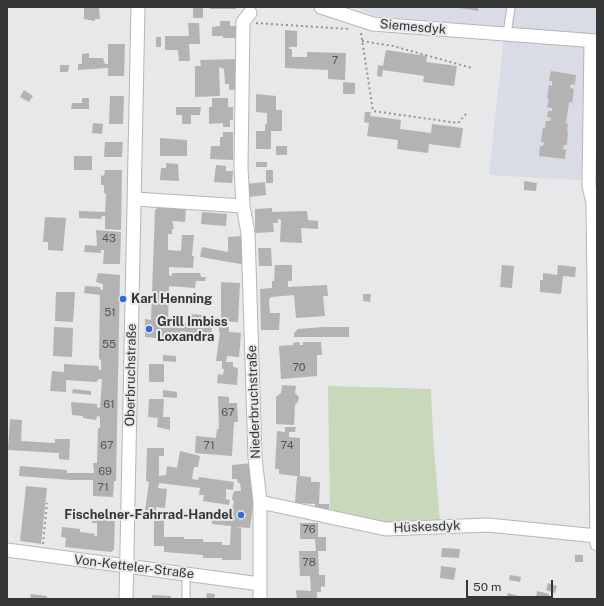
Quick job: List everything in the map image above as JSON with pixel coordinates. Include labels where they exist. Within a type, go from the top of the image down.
[{"type":"street","name":"Oberbruchstraße","points":[[126,599],[138,7]]},
{"type":"street","name":"Siemesdyk","points":[[321,7],[373,24],[594,41]]},
{"type":"street","name":"Niederbruchstraße","points":[[247,18],[241,167],[243,206],[248,233],[255,457],[260,502],[260,599]]},
{"type":"street","points":[[594,41],[594,94],[589,186],[595,210],[597,544]]},
{"type":"street","points":[[135,199],[243,206]]},
{"type":"street","name":"Hüskesdyk","points":[[260,502],[386,529],[488,525],[597,536]]},
{"type":"street","name":"Von-Ketteler-Straße","points":[[7,550],[260,584]]},
{"type":"lane","points":[[507,34],[511,7]]},
{"type":"lane","points":[[186,573],[186,599]]},
{"type":"path","points":[[247,18],[273,26],[341,30],[354,28]]},
{"type":"path","points":[[373,24],[360,28],[373,111],[458,122],[466,114]]},
{"type":"path","points":[[362,41],[393,46],[472,68]]},
{"type":"path","points":[[42,555],[48,503]]},
{"type":"shaded area","points":[[354,7],[597,7],[597,181],[489,175],[505,27],[375,16]]},
{"type":"green space","points":[[328,386],[431,389],[433,437],[440,521],[387,523],[330,509]]},
{"type":"building","points":[[210,7],[236,7],[236,9],[210,9]]},
{"type":"building","points":[[453,7],[478,7],[478,11]]},
{"type":"building","points":[[84,8],[99,8],[100,19],[95,19],[95,21],[84,19]]},
{"type":"building","points":[[193,8],[203,8],[203,18],[193,18]]},
{"type":"building","points":[[220,21],[230,21],[230,26],[236,26],[237,38],[212,36],[212,27],[220,26]]},
{"type":"building","points":[[188,23],[199,23],[200,44],[189,44],[190,61],[179,61],[178,50],[165,50],[165,36],[189,36]]},
{"type":"building","points":[[285,30],[297,31],[297,47],[289,47],[289,49],[292,49],[292,57],[307,57],[307,52],[346,53],[345,80],[328,79],[328,70],[285,68]]},
{"type":"building","points":[[156,37],[161,37],[161,47],[156,47]]},
{"type":"building","points":[[108,44],[125,44],[124,76],[108,76],[108,68],[78,70],[78,64],[82,64],[82,54],[89,53],[89,58],[103,58],[105,64],[108,64]]},
{"type":"building","points":[[386,50],[427,56],[426,62],[457,66],[454,86],[423,82],[424,76],[383,70],[382,77],[377,76],[378,65],[383,66]]},
{"type":"building","points":[[238,59],[238,89],[229,90],[229,84],[225,84],[224,69],[219,67],[220,96],[195,97],[195,66],[201,66],[200,60]]},
{"type":"building","points":[[60,65],[69,65],[68,72],[60,72]]},
{"type":"building","points":[[551,71],[576,75],[575,85],[571,84],[570,88],[574,89],[572,103],[569,102],[566,123],[568,124],[567,145],[564,145],[563,149],[566,150],[565,159],[539,156],[540,146],[543,146],[544,142],[541,142],[543,128],[545,128],[546,121],[550,121],[551,118],[547,117],[548,111],[552,111],[552,108],[547,107],[549,99],[547,99],[549,85],[552,86],[552,81],[549,81]]},
{"type":"building","points":[[343,82],[355,83],[355,94],[343,94]]},
{"type":"building","points":[[24,90],[33,96],[29,102],[20,97]]},
{"type":"building","points":[[256,94],[276,96],[276,110],[282,110],[282,131],[271,131],[271,149],[256,149],[256,131],[265,131],[265,124],[267,124],[267,113],[256,112]]},
{"type":"building","points":[[110,96],[124,96],[123,124],[109,124]]},
{"type":"building","points":[[82,98],[89,98],[89,109],[71,109],[72,103],[82,103]]},
{"type":"building","points":[[212,98],[228,98],[228,107],[233,107],[233,120],[230,120],[230,127],[223,127],[223,123],[209,124],[209,107],[212,107]]},
{"type":"building","points":[[176,107],[201,107],[200,115],[191,115],[191,124],[182,124],[182,115],[176,115]]},
{"type":"building","points":[[365,112],[371,112],[370,116],[401,120],[400,129],[431,133],[432,124],[463,128],[460,148],[429,144],[428,153],[397,149],[398,140],[367,136],[369,123],[364,122]]},
{"type":"building","points":[[93,123],[103,124],[102,134],[92,133]]},
{"type":"building","points":[[223,132],[233,132],[233,160],[210,159],[211,146],[220,146],[220,137],[223,137]]},
{"type":"building","points":[[160,138],[187,140],[187,156],[160,156]]},
{"type":"building","points":[[105,142],[123,142],[122,157],[104,157]]},
{"type":"building","points":[[276,146],[287,146],[287,155],[276,155]]},
{"type":"building","points":[[74,156],[92,156],[92,170],[74,170]]},
{"type":"building","points":[[256,162],[267,162],[267,167],[256,167]]},
{"type":"building","points":[[166,163],[178,164],[179,181],[160,180],[161,168],[166,168]]},
{"type":"building","points":[[216,165],[226,166],[226,171],[233,171],[232,183],[214,182]]},
{"type":"building","points":[[105,170],[122,170],[121,230],[105,229],[105,216],[102,216],[101,219],[79,218],[79,211],[105,212],[106,194],[104,193],[104,185],[101,185],[101,175],[104,176]]},
{"type":"building","points":[[266,170],[273,170],[273,183],[266,183]]},
{"type":"building","points":[[524,181],[537,183],[536,191],[524,190]]},
{"type":"building","points":[[265,182],[266,195],[248,197],[246,184]]},
{"type":"building","points":[[158,207],[186,209],[185,222],[172,221],[174,229],[172,229],[172,234],[168,234],[168,250],[181,251],[182,235],[194,235],[192,256],[194,256],[193,268],[169,267],[169,275],[172,276],[172,273],[200,273],[201,277],[206,277],[205,281],[196,281],[195,288],[169,286],[168,321],[187,323],[187,314],[206,315],[205,325],[212,325],[211,338],[187,336],[187,332],[181,331],[180,340],[145,337],[145,319],[151,320],[155,210]]},
{"type":"building","points":[[272,208],[272,212],[307,211],[308,220],[318,221],[318,229],[301,228],[302,243],[280,242],[281,220],[278,219],[278,223],[273,223],[274,232],[255,233],[255,209]]},
{"type":"building","points":[[202,212],[227,214],[226,226],[201,224]]},
{"type":"building","points":[[45,217],[66,218],[63,251],[48,250],[48,242],[43,242]]},
{"type":"building","points":[[96,230],[121,232],[120,264],[103,264],[104,250],[101,250],[101,253],[84,252],[85,245],[97,246]]},
{"type":"building","points":[[244,236],[246,265],[200,257],[202,247],[228,252],[228,237]]},
{"type":"building","points":[[258,248],[271,248],[272,266],[259,266]]},
{"type":"building","points":[[275,265],[292,265],[292,281],[288,281],[288,287],[327,285],[328,296],[323,296],[325,316],[296,318],[294,295],[271,297],[269,300],[270,313],[280,313],[279,330],[261,330],[260,289],[272,288]]},
{"type":"building","points":[[502,265],[514,266],[512,288],[500,287]]},
{"type":"building","points":[[558,265],[576,267],[575,277],[563,276],[561,294],[540,292],[540,280],[543,280],[543,273],[557,275]]},
{"type":"building","points":[[98,273],[120,275],[116,481],[114,481],[113,497],[93,496],[93,480],[19,476],[20,466],[67,470],[67,473],[94,473],[93,463],[97,463],[98,428],[100,428],[100,417],[97,416],[96,420],[83,418],[83,416],[72,415],[71,402],[97,404],[97,407],[100,408],[102,379],[99,379],[96,382],[66,380],[66,392],[50,391],[52,371],[64,372],[64,364],[99,366],[98,369],[101,370],[101,360],[99,359],[100,295],[84,293],[85,286],[100,287],[100,289],[103,290],[103,284],[96,282]]},
{"type":"building","points":[[221,282],[240,283],[238,322],[221,321]]},
{"type":"building","points":[[56,292],[75,292],[73,322],[55,321]]},
{"type":"building","points":[[363,294],[371,294],[370,302],[363,301]]},
{"type":"building","points":[[219,326],[229,327],[229,332],[241,333],[239,357],[227,356],[226,362],[233,362],[233,367],[238,368],[237,385],[217,383],[218,374],[223,375],[224,369],[222,369],[222,361],[216,361],[220,332]]},
{"type":"building","points":[[54,327],[73,328],[72,357],[53,356]]},
{"type":"building","points":[[349,327],[349,337],[294,337],[294,333],[298,329]]},
{"type":"building","points":[[299,342],[300,345],[303,345],[303,342],[321,342],[322,355],[317,355],[317,376],[281,379],[279,346],[293,345],[293,343]]},
{"type":"building","points":[[163,355],[176,356],[176,362],[163,361]]},
{"type":"building","points":[[149,364],[164,364],[164,382],[149,382]]},
{"type":"building","points":[[282,385],[296,386],[295,393],[299,397],[298,402],[295,405],[294,425],[276,424],[276,397],[281,393]]},
{"type":"building","points":[[73,389],[91,391],[91,395],[72,393]]},
{"type":"building","points":[[163,390],[177,392],[177,398],[163,397]]},
{"type":"building","points":[[218,396],[229,397],[229,403],[237,403],[238,422],[234,422],[232,456],[195,453],[196,436],[216,438],[217,429],[219,429]]},
{"type":"building","points":[[149,399],[164,399],[163,417],[170,417],[170,430],[157,427],[158,418],[148,417]]},
{"type":"building","points":[[10,419],[22,420],[21,441],[55,443],[55,439],[70,439],[69,460],[59,459],[59,453],[8,450]]},
{"type":"building","points":[[285,427],[296,427],[295,432],[289,432],[289,437],[300,438],[300,476],[311,477],[311,482],[320,482],[319,504],[329,504],[329,512],[315,509],[315,504],[295,503],[297,476],[279,474],[279,469],[275,469],[277,431],[285,432]]},
{"type":"building","points":[[147,448],[164,448],[164,456],[159,456],[159,476],[166,475],[167,466],[177,468],[180,451],[200,456],[198,467],[194,467],[192,479],[198,480],[199,477],[234,482],[233,490],[226,489],[226,499],[230,500],[229,505],[203,501],[204,495],[199,495],[200,488],[159,483],[158,488],[167,489],[165,508],[156,507],[156,512],[145,511],[149,482],[146,481]]},
{"type":"building","points":[[252,463],[254,499],[250,528],[234,527],[241,528],[241,560],[222,560],[222,558],[203,558],[203,555],[164,552],[164,546],[154,546],[154,519],[164,519],[164,537],[203,539],[203,542],[222,542],[222,545],[230,545],[231,526],[212,524],[212,519],[229,521],[234,501],[232,500],[233,493],[235,491],[241,491],[240,483],[238,483],[237,479],[232,479],[232,465]]},
{"type":"building","points":[[26,486],[47,488],[41,544],[20,541]]},
{"type":"building","points":[[94,512],[107,512],[107,517],[115,517],[114,550],[111,552],[65,547],[66,538],[61,537],[62,527],[80,529],[80,532],[95,534],[94,536],[97,536],[97,523],[92,523]]},
{"type":"building","points":[[300,523],[318,523],[318,537],[326,537],[326,551],[318,551],[319,575],[325,575],[325,587],[321,586],[321,592],[317,592],[317,599],[297,599],[296,590],[311,591],[310,576],[300,576],[299,551],[316,551],[315,539],[300,539]]},
{"type":"building","points":[[442,548],[460,549],[459,558],[441,557]]},
{"type":"building","points":[[575,555],[583,555],[583,562],[575,562]]},
{"type":"building","points":[[441,566],[456,568],[454,580],[440,578]]},
{"type":"building","points":[[510,575],[521,577],[520,582],[509,580]]},
{"type":"building","points":[[548,583],[557,586],[555,593],[546,590]]},
{"type":"building","points":[[537,591],[549,594],[548,599],[536,599]]},
{"type":"building","points":[[207,593],[215,594],[214,599],[206,599]]},
{"type":"building","points":[[508,593],[522,597],[521,599],[506,599]]},
{"type":"building","points":[[31,594],[47,596],[47,599],[30,599]]},
{"type":"building","points":[[152,595],[171,596],[171,599],[152,599]]},
{"type":"place","name":"Karl Henning","points":[[123,299]]},
{"type":"place","name":"Grill Imbiss Loxandra","points":[[149,329]]},
{"type":"place","name":"Fischelner-Fahrrad-Handel","points":[[241,515]]}]
